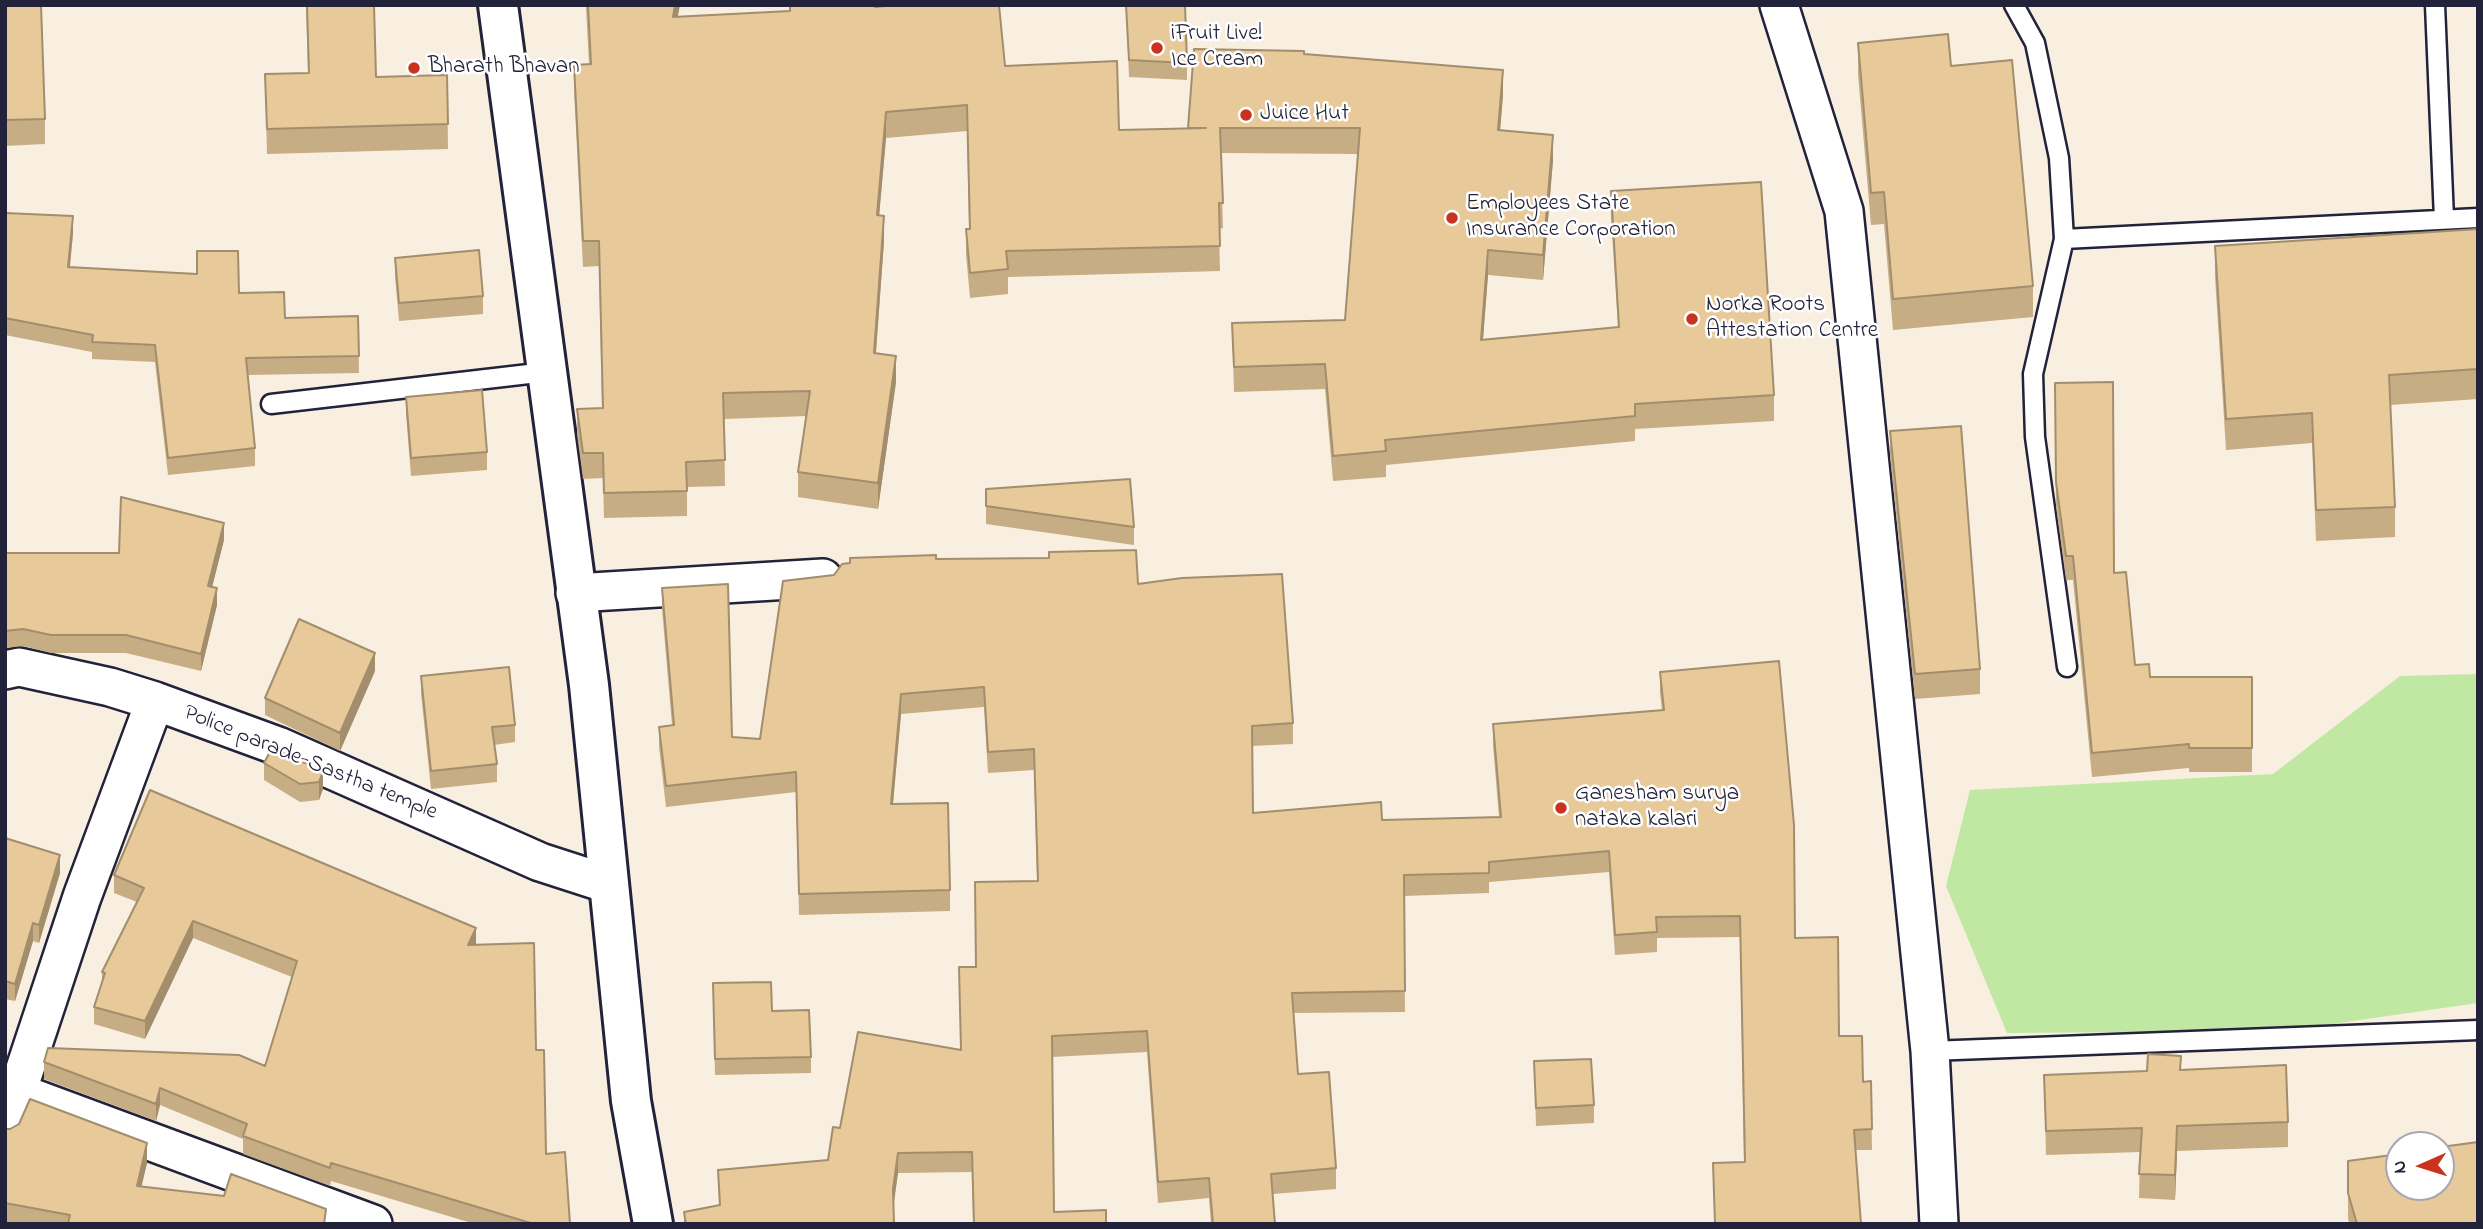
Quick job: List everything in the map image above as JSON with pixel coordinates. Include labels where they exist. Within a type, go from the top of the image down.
[{"type":"street","points":[[498,5],[589,685],[631,1101],[653,1224]]},
{"type":"street","points":[[1779,5],[1844,211],[1930,1051],[1939,1224]]},
{"type":"street","points":[[575,593],[823,578]]},
{"type":"street","name":"Police parade-Sastha temple","points":[[5,670],[19,667],[110,687],[155,701],[278,746],[540,862],[608,884]]},
{"type":"street","points":[[5,1129],[17,1092],[19,1036],[82,897],[155,701]]},
{"type":"street","points":[[17,1092],[373,1224]]},
{"type":"lane","points":[[2014,5],[2035,43],[2059,158],[2064,239],[2034,374],[2035,437],[2067,667]]},
{"type":"lane","points":[[2435,5],[2444,219]]},
{"type":"lane","points":[[2064,239],[2478,218]]},
{"type":"lane","points":[[271,404],[546,372]]},
{"type":"lane","points":[[1930,1051],[2478,1030]]},
{"type":"green space","points":[[2478,674],[2478,1003],[2283,1031],[2007,1033],[1946,886],[1970,790],[2273,774],[2400,676]]},
{"type":"building","points":[[5,5],[41,5],[45,119],[5,120]]},
{"type":"building","points":[[307,5],[374,5],[376,77],[447,75],[448,124],[267,129],[265,74],[309,73]]},
{"type":"building","points":[[588,5],[675,5],[673,17],[790,11],[790,5],[999,5],[1005,66],[1117,61],[1119,130],[1206,128],[1188,128],[1194,49],[1304,51],[1304,54],[1503,70],[1498,130],[1553,135],[1543,255],[1488,250],[1481,340],[1619,327],[1611,191],[1761,182],[1774,395],[1635,404],[1635,416],[1385,440],[1386,451],[1333,456],[1325,364],[1234,367],[1232,323],[1345,320],[1360,128],[1220,128],[1223,203],[1219,203],[1220,246],[1006,251],[1008,269],[970,273],[966,229],[970,229],[967,105],[886,112],[877,215],[884,216],[874,353],[896,356],[878,483],[798,472],[810,391],[723,393],[725,460],[686,462],[687,491],[604,493],[603,453],[583,453],[577,409],[603,408],[599,241],[583,241],[574,65],[591,64]]},
{"type":"building","name":"iFruit Live! Ice Cream","points":[[1126,5],[1185,5],[1187,63],[1129,60]]},
{"type":"building","points":[[1948,34],[1951,66],[2012,60],[2033,286],[1893,299],[1884,192],[1871,193],[1858,43]]},
{"type":"building","points":[[5,213],[73,216],[68,267],[197,274],[197,251],[238,251],[239,293],[284,292],[285,318],[358,316],[359,356],[246,358],[255,448],[168,458],[155,345],[92,342],[93,335],[5,318]]},
{"type":"building","points":[[2478,229],[2478,369],[2389,375],[2395,507],[2316,510],[2312,413],[2226,419],[2215,246]]},
{"type":"building","points":[[479,250],[483,296],[399,303],[395,258]]},
{"type":"building","points":[[2113,382],[2114,573],[2126,572],[2135,665],[2149,664],[2150,677],[2252,677],[2252,748],[2189,748],[2189,744],[2092,753],[2073,556],[2066,556],[2056,482],[2055,383]]},
{"type":"building","points":[[482,390],[487,452],[411,458],[406,397]]},
{"type":"building","points":[[1961,426],[1980,669],[1915,674],[1890,431]]},
{"type":"building","points":[[1130,479],[1134,527],[986,506],[986,489]]},
{"type":"building","points":[[121,497],[224,523],[208,586],[217,588],[201,654],[126,635],[51,635],[23,629],[5,631],[6,553],[119,553]]},
{"type":"building","points":[[1136,550],[1138,584],[1182,578],[1282,574],[1293,723],[1252,726],[1253,813],[1381,802],[1382,820],[1501,817],[1493,724],[1664,710],[1660,672],[1779,661],[1794,825],[1795,938],[1838,937],[1839,1036],[1862,1036],[1863,1082],[1871,1081],[1872,1129],[1854,1130],[1861,1224],[1715,1224],[1713,1163],[1745,1162],[1740,916],[1656,917],[1657,932],[1615,935],[1609,851],[1489,862],[1489,873],[1404,875],[1405,991],[1292,993],[1298,1074],[1329,1072],[1336,1168],[1271,1174],[1275,1224],[1213,1224],[1209,1178],[1158,1182],[1147,1031],[1052,1036],[1054,1212],[1106,1210],[1106,1224],[974,1224],[972,1152],[898,1153],[893,1189],[894,1224],[686,1224],[684,1212],[720,1205],[718,1170],[828,1160],[833,1127],[840,1128],[858,1032],[961,1050],[959,967],[976,967],[975,882],[1038,881],[1034,749],[988,752],[984,687],[901,694],[891,804],[948,803],[950,890],[799,894],[796,772],[666,786],[659,727],[674,725],[662,588],[728,584],[732,737],[760,739],[783,581],[834,575],[842,564],[850,563],[850,558],[936,555],[936,559],[1049,558],[1049,552]]},
{"type":"building","points":[[299,619],[375,653],[340,733],[265,698]]},
{"type":"building","points":[[509,667],[515,725],[492,727],[497,764],[431,771],[421,676]]},
{"type":"building","points":[[272,748],[323,771],[319,782],[300,784],[264,763]]},
{"type":"building","points":[[150,790],[476,928],[468,945],[534,943],[536,1050],[544,1050],[546,1154],[565,1152],[570,1224],[534,1224],[331,1163],[330,1168],[243,1136],[247,1124],[160,1088],[156,1104],[44,1062],[48,1048],[239,1055],[265,1066],[297,961],[193,921],[145,1021],[94,1007],[105,973],[102,972],[144,888],[114,875]]},
{"type":"building","points":[[5,838],[60,855],[39,925],[33,923],[15,984],[5,981]]},
{"type":"building","points":[[771,982],[772,1011],[809,1010],[811,1057],[715,1059],[713,983]]},
{"type":"building","points":[[2148,1054],[2181,1056],[2180,1070],[2286,1065],[2288,1122],[2177,1126],[2175,1175],[2139,1174],[2142,1128],[2046,1131],[2044,1075],[2147,1071]]},
{"type":"building","points":[[1591,1059],[1594,1105],[1536,1108],[1534,1061]]},
{"type":"building","points":[[30,1099],[147,1143],[137,1186],[224,1196],[231,1174],[326,1209],[324,1224],[68,1224],[70,1215],[5,1203],[5,1129],[19,1124]]},
{"type":"building","points":[[2478,1142],[2478,1223],[2357,1224],[2348,1193],[2348,1161],[2385,1156],[2385,1201],[2455,1201],[2455,1145]]},
{"type":"place","name":"iFruit Live! Ice Cream","points":[[1157,48]]},
{"type":"place","name":"Bharath Bhavan","points":[[414,68]]},
{"type":"place","name":"Juice Hut","points":[[1246,115]]},
{"type":"place","name":"Employees State Insurance Corporation","points":[[1452,218]]},
{"type":"place","name":"Norka Roots Attestation Centre","points":[[1692,319]]},
{"type":"place","name":"Ganesham surya nataka kalari","points":[[1561,808]]}]
